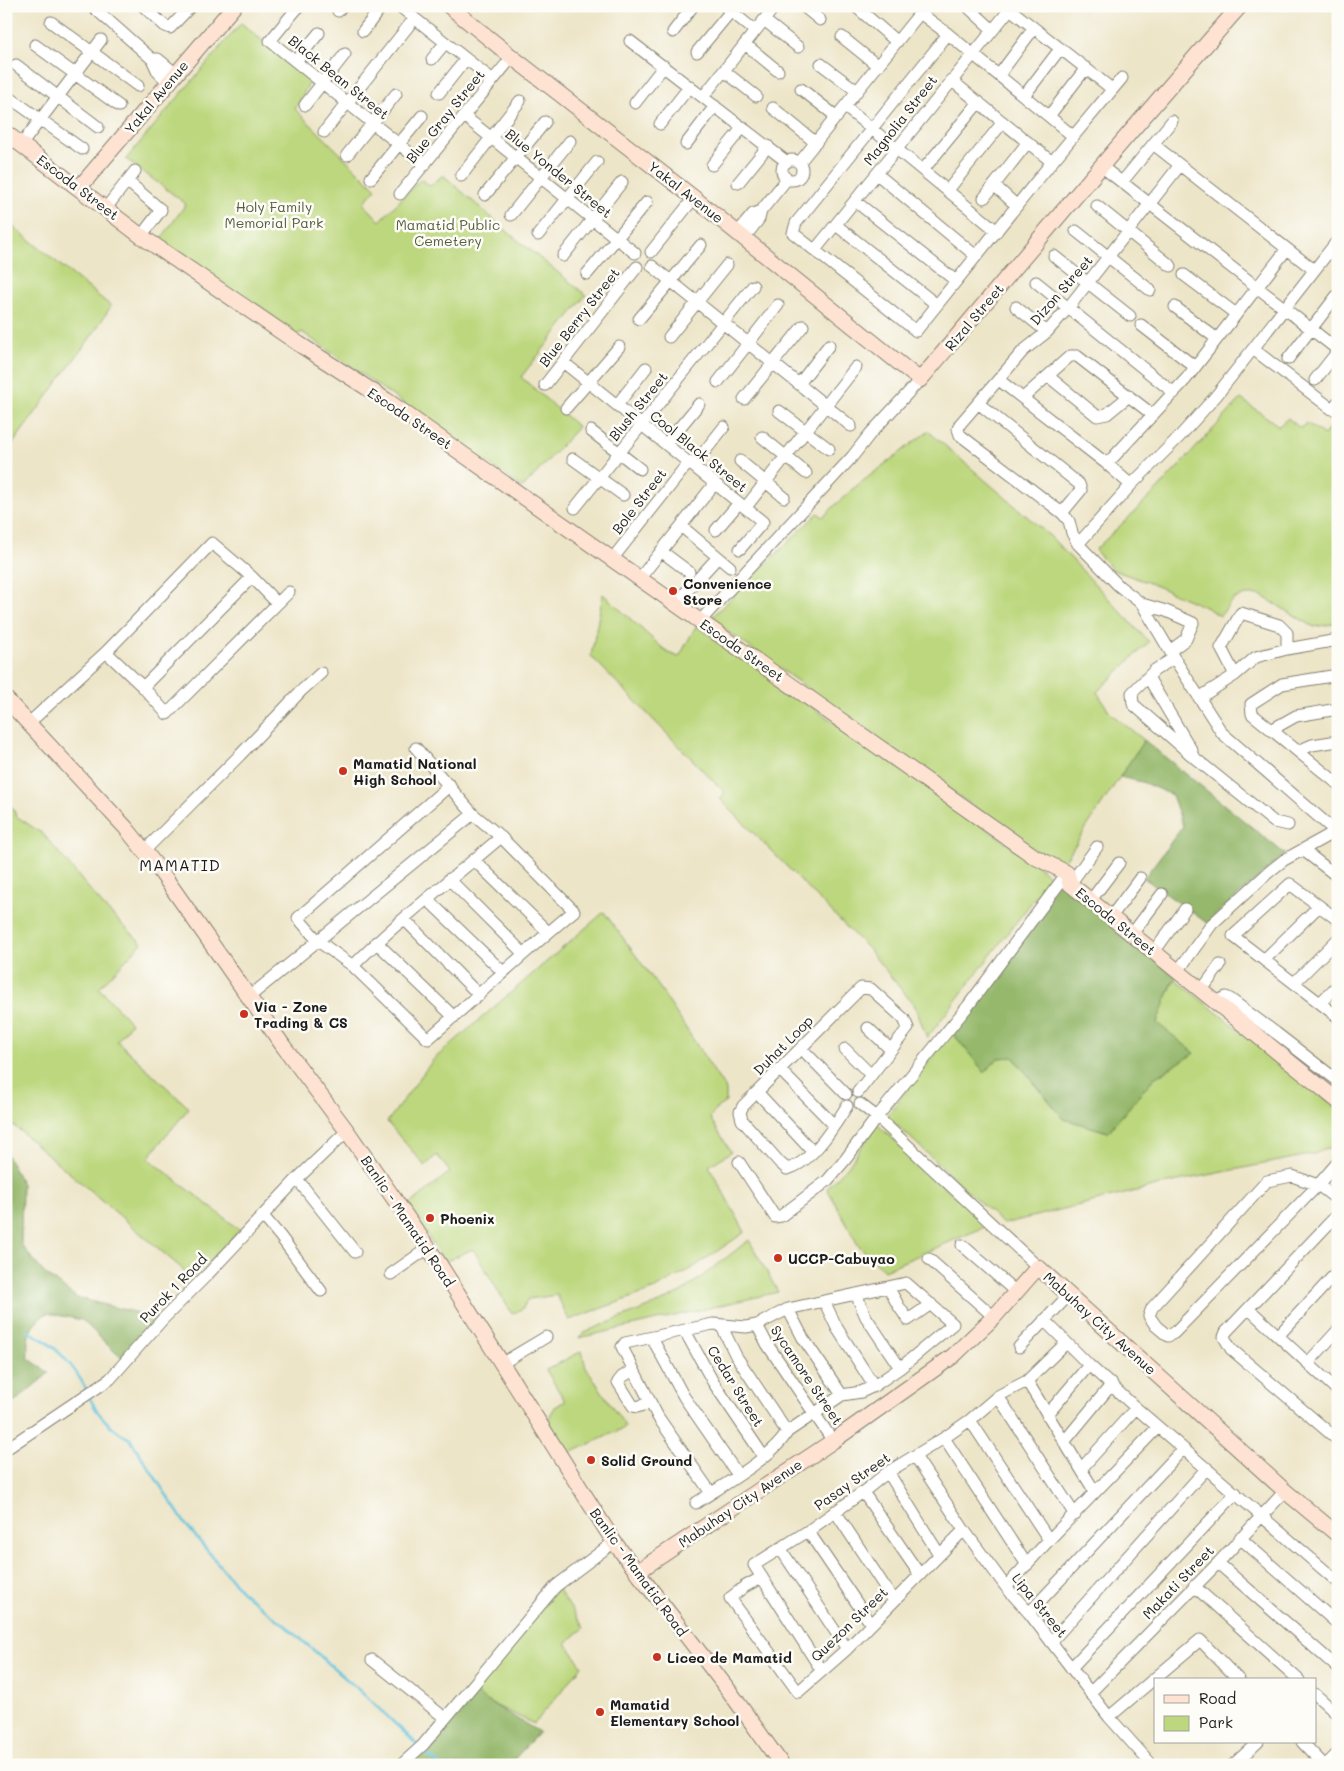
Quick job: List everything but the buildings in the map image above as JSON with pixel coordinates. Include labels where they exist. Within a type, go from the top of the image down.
[{"type":"street","points":[[92,6],[152,59],[158,59],[172,78]]},
{"type":"street","points":[[143,6],[165,26],[170,28],[191,6]]},
{"type":"street","name":"Yakal Avenue","points":[[79,188],[234,6]]},
{"type":"street","name":"Black Bean Street","points":[[299,6],[270,41],[425,165]]},
{"type":"street","points":[[363,31],[382,6]]},
{"type":"street","points":[[399,6],[493,80]]},
{"type":"street","name":"Yakal Avenue","points":[[450,6],[512,57],[741,235],[920,380]]},
{"type":"street","points":[[673,32],[693,6]]},
{"type":"street","points":[[703,97],[775,6]]},
{"type":"street","points":[[803,6],[820,20]]},
{"type":"street","points":[[972,6],[970,9],[993,30]]},
{"type":"street","name":"Rizal Street","points":[[701,620],[852,457],[870,434],[920,380],[1154,103],[1240,6]]},
{"type":"street","points":[[857,7],[897,42]]},
{"type":"street","points":[[1008,8],[1112,89]]},
{"type":"street","name":"Magnolia Street","points":[[815,250],[993,30],[1008,8]]},
{"type":"street","points":[[697,52],[728,9],[756,30]]},
{"type":"street","points":[[800,163],[920,13],[1074,136]]},
{"type":"street","points":[[324,132],[414,19]]},
{"type":"street","points":[[764,20],[798,47]]},
{"type":"street","points":[[50,22],[138,86]]},
{"type":"street","points":[[999,75],[1034,28]]},
{"type":"street","points":[[296,61],[319,33]]},
{"type":"street","points":[[948,34],[796,223],[793,233],[916,331],[1122,78]]},
{"type":"street","points":[[842,38],[878,66]]},
{"type":"street","points":[[21,145],[101,40]]},
{"type":"street","points":[[630,41],[787,162]]},
{"type":"street","points":[[432,59],[445,43]]},
{"type":"street","points":[[745,44],[778,71]]},
{"type":"street","points":[[35,45],[74,75],[120,106]]},
{"type":"street","points":[[1024,96],[1060,48]]},
{"type":"street","points":[[305,104],[345,54]]},
{"type":"street","name":"Blue Gray Street","points":[[400,194],[512,57]]},
{"type":"street","points":[[440,93],[466,59]]},
{"type":"street","points":[[821,64],[857,91]]},
{"type":"street","points":[[16,65],[98,127]]},
{"type":"street","points":[[635,103],[664,66]]},
{"type":"street","points":[[1049,116],[1086,68]]},
{"type":"street","points":[[724,70],[756,96]]},
{"type":"street","points":[[951,80],[1052,162]]},
{"type":"street","points":[[660,124],[690,86]]},
{"type":"street","points":[[801,89],[837,117]]},
{"type":"street","points":[[347,155],[396,94]]},
{"type":"street","points":[[6,95],[82,149]]},
{"type":"street","points":[[461,176],[520,102]]},
{"type":"street","points":[[923,170],[979,102]]},
{"type":"street","points":[[686,144],[715,106]]},
{"type":"street","points":[[845,107],[997,231]]},
{"type":"street","points":[[773,108],[816,143]]},
{"type":"street","points":[[371,178],[422,116]]},
{"type":"street","name":"Blue Yonder Street","points":[[464,116],[635,254]]},
{"type":"street","points":[[1122,182],[1172,121]]},
{"type":"street","points":[[485,194],[545,122]]},
{"type":"street","points":[[948,190],[1003,122]]},
{"type":"street","points":[[712,165],[743,127]]},
{"type":"street","name":"Escoda Street","points":[[6,133],[141,236],[299,344],[386,400],[1035,857],[1069,878],[1091,900],[1132,934],[1338,1101]]},
{"type":"street","points":[[511,215],[570,141]]},
{"type":"street","points":[[984,198],[1028,142]]},
{"type":"street","points":[[1153,144],[1314,270]]},
{"type":"street","points":[[738,184],[768,146]]},
{"type":"street","points":[[794,160],[800,163],[802,172],[800,176],[792,180],[787,178],[783,170],[787,162],[794,160]]},
{"type":"street","points":[[538,235],[597,162]]},
{"type":"street","name":"Dizon Street","points":[[1062,513],[960,435],[958,429],[960,424],[1023,351],[1047,332],[1068,308],[1180,165]]},
{"type":"street","points":[[1101,166],[1338,350],[1315,380]]},
{"type":"street","points":[[106,208],[135,171]]},
{"type":"street","points":[[877,174],[976,256]]},
{"type":"street","points":[[741,235],[752,214],[761,211],[787,178]]},
{"type":"street","points":[[127,181],[161,210],[141,236]]},
{"type":"street","points":[[563,256],[622,182]]},
{"type":"street","points":[[994,185],[1017,206]]},
{"type":"street","points":[[651,252],[694,198]]},
{"type":"street","points":[[855,201],[956,281]]},
{"type":"street","points":[[587,274],[647,202]]},
{"type":"street","points":[[1097,206],[1171,266]]},
{"type":"street","points":[[836,225],[937,305]]},
{"type":"street","points":[[1076,231],[1150,290]]},
{"type":"street","points":[[1078,544],[1216,396],[1338,240]]},
{"type":"street","points":[[639,319],[701,245]]},
{"type":"street","points":[[643,249],[651,252],[654,260],[652,266],[645,270],[638,267],[634,259],[635,254],[643,249]]},
{"type":"street","points":[[1107,464],[1174,393],[1287,249]]},
{"type":"street","points":[[1054,256],[1087,284],[1130,316]]},
{"type":"street","points":[[669,337],[727,265]]},
{"type":"street","points":[[652,266],[851,426]]},
{"type":"street","name":"Blue Berry Street","points":[[545,385],[638,267]]},
{"type":"street","points":[[1184,275],[1236,314]]},
{"type":"street","points":[[1036,282],[1174,393]]},
{"type":"street","name":"Blush Street","points":[[575,508],[753,286]]},
{"type":"street","points":[[1288,359],[1338,294]]},
{"type":"street","points":[[718,382],[778,305]]},
{"type":"street","points":[[1016,307],[1047,332]]},
{"type":"street","points":[[1175,307],[1217,339]]},
{"type":"street","points":[[1141,325],[1195,367]]},
{"type":"street","points":[[744,399],[804,326]]},
{"type":"street","points":[[799,384],[828,346]]},
{"type":"street","points":[[566,408],[619,347]]},
{"type":"street","points":[[1253,349],[1332,409],[1338,402]]},
{"type":"street","points":[[1023,398],[1070,356],[1077,356],[1153,415]]},
{"type":"street","name":"Cool Black Street","points":[[563,362],[763,522],[740,549]]},
{"type":"street","points":[[716,530],[766,482],[856,367]]},
{"type":"street","points":[[617,405],[646,368]]},
{"type":"street","points":[[1048,376],[1097,416],[1107,414],[1129,396]]},
{"type":"street","points":[[999,380],[1131,485]]},
{"type":"street","points":[[978,403],[1079,484],[1081,490],[1062,513],[1069,521],[1072,533],[1078,544],[1119,586],[1142,604],[1222,733],[1337,830],[1270,871],[1212,924],[1178,971]]},
{"type":"street","points":[[666,444],[699,404]]},
{"type":"street","points":[[779,411],[829,449]]},
{"type":"street","name":"Bole Street","points":[[612,558],[724,427]]},
{"type":"street","points":[[591,431],[640,468]]},
{"type":"street","points":[[762,437],[806,473]]},
{"type":"street","points":[[573,459],[623,494]]},
{"type":"street","points":[[740,461],[784,497]]},
{"type":"street","points":[[640,578],[715,483]]},
{"type":"street","points":[[681,526],[730,567]]},
{"type":"street","points":[[29,723],[106,652],[212,542],[252,577],[277,603]]},
{"type":"street","points":[[661,551],[689,572]]},
{"type":"street","points":[[676,603],[718,556]]},
{"type":"street","points":[[143,687],[252,577]]},
{"type":"street","points":[[106,652],[143,687],[167,714],[289,592]]},
{"type":"street","points":[[1142,604],[1166,611],[1193,624],[1186,639],[1172,655],[1132,693],[1134,704],[1196,759],[1274,822],[1288,824]]},
{"type":"street","points":[[1235,675],[1221,648],[1242,613],[1280,625],[1286,633],[1287,649]]},
{"type":"street","points":[[1199,698],[1235,675],[1256,658],[1287,649],[1338,640]]},
{"type":"street","points":[[145,850],[320,673]]},
{"type":"street","points":[[1338,675],[1282,684],[1251,704],[1252,714],[1338,784]]},
{"type":"street","points":[[1148,677],[1196,759]]},
{"type":"street","name":"Banlic - Mamatid Road","points":[[6,699],[145,850],[284,1048],[347,1131],[428,1248],[614,1542],[730,1692],[782,1765]]},
{"type":"street","points":[[1271,730],[1296,716],[1338,709]]},
{"type":"street","points":[[1298,751],[1312,745],[1338,741]]},
{"type":"street","points":[[416,748],[450,786],[473,814],[501,838],[574,911],[522,954],[479,995],[428,1039],[353,966],[318,941],[298,918],[450,786]]},
{"type":"street","points":[[249,997],[473,814]]},
{"type":"street","points":[[353,966],[376,942],[449,879],[501,838]]},
{"type":"street","points":[[739,1162],[776,1217],[781,1216],[827,1181],[1069,878],[1097,848]]},
{"type":"street","points":[[1302,850],[1338,877]]},
{"type":"street","points":[[474,860],[548,932]]},
{"type":"street","points":[[1091,900],[1119,863]]},
{"type":"street","points":[[1112,917],[1140,878]]},
{"type":"street","points":[[449,879],[522,954]]},
{"type":"street","points":[[1338,920],[1290,884],[1233,936],[1338,1017]]},
{"type":"street","points":[[1132,934],[1162,894]]},
{"type":"street","points":[[427,899],[503,972]]},
{"type":"street","points":[[1264,960],[1319,906]]},
{"type":"street","points":[[1154,952],[1185,909]]},
{"type":"street","points":[[404,919],[479,995]]},
{"type":"street","points":[[1294,983],[1338,939]]},
{"type":"street","points":[[376,942],[454,1017]]},
{"type":"street","points":[[1202,991],[1220,965]]},
{"type":"street","points":[[1320,1004],[1338,985]]},
{"type":"street","name":"Duhat Loop","points":[[847,1106],[813,1152],[795,1167],[787,1168],[780,1163],[742,1120],[740,1112],[757,1092],[861,988],[871,989],[904,1019],[908,1028],[871,1075],[859,1098]]},
{"type":"street","points":[[1215,1002],[1226,997],[1230,999],[1338,1081]]},
{"type":"street","points":[[868,1028],[891,1050]]},
{"type":"street","points":[[802,1049],[846,1094]]},
{"type":"street","points":[[846,1049],[871,1075]]},
{"type":"street","points":[[780,1070],[834,1125]]},
{"type":"street","points":[[859,1098],[853,1108],[847,1106],[844,1100],[846,1094],[852,1090],[877,1117],[1038,1268]]},
{"type":"street","points":[[757,1092],[813,1152]]},
{"type":"street","name":"Purok 1 Road","points":[[6,1449],[110,1379],[162,1320],[207,1276],[297,1179],[347,1131]]},
{"type":"street","points":[[1338,1162],[1318,1185],[1174,1333],[1168,1336],[1156,1326],[1149,1316],[1152,1308],[1267,1181],[1292,1176],[1318,1185],[1338,1200]]},
{"type":"street","points":[[297,1179],[355,1252]]},
{"type":"street","points":[[1338,1214],[1226,1332],[1224,1337],[1231,1349],[1338,1440]]},
{"type":"street","points":[[263,1216],[321,1291]]},
{"type":"street","points":[[962,1245],[1016,1292]]},
{"type":"street","points":[[391,1274],[428,1248]]},
{"type":"street","points":[[929,1259],[994,1317]]},
{"type":"street","name":"Mabuhay City Avenue","points":[[637,1572],[833,1441],[952,1356],[994,1317],[1038,1268],[1285,1490],[1338,1535]]},
{"type":"street","points":[[1278,1336],[1338,1271]]},
{"type":"street","points":[[696,1503],[711,1493],[738,1475],[764,1457],[783,1439],[787,1432],[814,1413],[842,1395],[861,1392],[874,1386],[900,1368],[953,1324],[906,1283],[788,1310],[757,1325],[746,1327],[713,1324],[625,1343],[622,1347],[650,1402],[711,1493]]},
{"type":"street","points":[[888,1287],[908,1320],[931,1304]]},
{"type":"street","points":[[856,1294],[866,1317],[900,1368]]},
{"type":"street","points":[[1019,1348],[1068,1295]]},
{"type":"street","points":[[824,1301],[837,1328],[874,1386]]},
{"type":"street","points":[[1249,1309],[1336,1386]]},
{"type":"street","points":[[788,1310],[803,1338],[842,1395]]},
{"type":"street","points":[[1044,1320],[1136,1408],[1338,1582]]},
{"type":"street","points":[[721,1325],[740,1364],[787,1432]]},
{"type":"street","name":"Sycamore Street","points":[[757,1325],[767,1344],[833,1441]]},
{"type":"street","points":[[1308,1363],[1338,1330]]},
{"type":"street","name":"Cedar Street","points":[[685,1331],[713,1382],[764,1457]]},
{"type":"street","points":[[501,1364],[546,1337]]},
{"type":"street","points":[[652,1338],[684,1397],[738,1475]]},
{"type":"street","name":"Pasay Street","points":[[762,1577],[754,1564],[808,1531],[888,1472],[944,1438],[970,1420],[998,1396],[1027,1381],[1066,1343]]},
{"type":"street","points":[[1047,1415],[1089,1365]]},
{"type":"street","points":[[634,1370],[622,1377],[618,1382],[633,1406],[637,1407],[650,1402]]},
{"type":"street","points":[[1027,1381],[1095,1492]]},
{"type":"street","points":[[1064,1442],[1112,1384]]},
{"type":"street","points":[[998,1396],[1075,1515]]},
{"type":"street","points":[[1081,1469],[1136,1408]]},
{"type":"street","points":[[970,1420],[1049,1540]]},
{"type":"street","points":[[1006,1587],[1158,1427]]},
{"type":"street","points":[[944,1438],[1026,1565]]},
{"type":"street","points":[[1029,1613],[1183,1449]]},
{"type":"street","name":"Lipa Street","points":[[915,1456],[964,1530],[1006,1587],[1029,1613],[1109,1717],[1152,1765]]},
{"type":"street","points":[[1051,1642],[1207,1468]]},
{"type":"street","points":[[888,1472],[939,1554]]},
{"type":"street","name":"Makati Street","points":[[1090,1693],[1218,1563],[1285,1490]]},
{"type":"street","points":[[863,1492],[920,1575]]},
{"type":"street","points":[[1071,1668],[1236,1493]]},
{"type":"street","points":[[835,1511],[894,1601]]},
{"type":"street","name":"Quezon Street","points":[[762,1577],[744,1587],[730,1598],[798,1692],[847,1649],[964,1530]]},
{"type":"street","points":[[808,1531],[871,1624]]},
{"type":"street","points":[[1240,1538],[1338,1624]]},
{"type":"street","points":[[404,1762],[423,1744],[556,1586],[614,1542]]},
{"type":"street","points":[[780,1548],[847,1649]]},
{"type":"street","points":[[1218,1563],[1338,1668]]},
{"type":"street","points":[[762,1577],[822,1671]]},
{"type":"street","points":[[1194,1586],[1297,1678]]},
{"type":"street","points":[[1155,1678],[1200,1640],[1237,1678]]},
{"type":"street","points":[[372,1660],[445,1718]]},
{"type":"street","points":[[1109,1717],[1154,1679]]},
{"type":"street","points":[[1316,1695],[1338,1714]]},
{"type":"street","points":[[1233,1765],[1256,1744]]},
{"type":"street","points":[[1304,1744],[1325,1765],[1338,1753]]},
{"type":"green space","points":[[241,23],[311,80],[295,109],[376,189],[363,203],[380,221],[421,179],[430,186],[443,175],[515,238],[586,295],[521,377],[578,427],[523,488],[302,332],[295,336],[158,243],[186,204],[126,159]]},
{"type":"green space","points":[[6,221],[111,306],[95,331],[6,453]]},
{"type":"green space","points":[[1241,399],[1279,426],[1288,418],[1300,428],[1307,423],[1324,435],[1338,417],[1338,487],[1334,492],[1338,495],[1338,623],[1314,627],[1260,595],[1245,595],[1234,599],[1220,616],[1205,607],[1147,582],[1113,570],[1095,550],[1154,493]]},
{"type":"green space","points":[[928,431],[1051,537],[1149,642],[1097,692],[1110,713],[1144,740],[1060,868],[710,619],[818,513],[823,517],[850,491]]},
{"type":"green space","points":[[603,594],[668,653],[679,657],[696,626],[1030,859],[1051,877],[927,1038],[915,1006],[868,949],[720,799],[725,793],[591,656]]},
{"type":"green space","points":[[1144,740],[1285,854],[1207,923],[1144,878],[1183,826],[1172,795],[1142,782],[1120,777]]},
{"type":"green space","points":[[6,802],[13,808],[16,816],[43,834],[106,909],[142,943],[99,988],[131,1023],[117,1041],[189,1108],[148,1158],[240,1230],[193,1278],[6,1119]]},
{"type":"green space","points":[[1059,881],[1176,977],[1157,1023],[1195,1053],[1154,1078],[1108,1132],[1064,1119],[1013,1057],[998,1058],[985,1073],[951,1031]]},
{"type":"green space","points":[[604,912],[659,987],[726,1090],[726,1102],[718,1107],[710,1118],[731,1152],[709,1166],[745,1232],[691,1269],[655,1289],[569,1320],[557,1295],[528,1299],[523,1308],[512,1314],[473,1249],[444,1262],[409,1205],[450,1172],[437,1155],[425,1166],[387,1122],[433,1060]]},
{"type":"green space","points":[[1175,979],[1338,1109],[1338,1141],[1331,1147],[1314,1154],[1173,1182],[1003,1224],[887,1116],[951,1031],[985,1073],[998,1058],[1013,1057],[1064,1119],[1108,1132],[1154,1078],[1194,1053],[1156,1023]]},
{"type":"green space","points":[[877,1124],[987,1226],[884,1270],[858,1245],[827,1188],[848,1166]]},
{"type":"green space","points":[[6,1153],[22,1184],[21,1245],[44,1273],[77,1298],[159,1320],[121,1358],[82,1320],[47,1313],[36,1323],[30,1332],[28,1358],[49,1373],[6,1409]]},
{"type":"green space","points":[[749,1240],[778,1292],[579,1338],[587,1331],[662,1302],[686,1289]]},
{"type":"green space","points":[[582,1351],[586,1368],[626,1427],[564,1456],[544,1426],[555,1407],[565,1401],[546,1370]]},
{"type":"green space","points":[[556,1586],[584,1628],[566,1643],[582,1666],[534,1724],[468,1692]]},
{"type":"green space","points":[[469,1690],[539,1732],[509,1765],[404,1765]]},
{"type":"waterway","points":[[27,1331],[54,1348],[70,1364],[87,1391]]},
{"type":"waterway","points":[[90,1398],[106,1422],[130,1439],[186,1525],[241,1591],[286,1626],[418,1745]]},
{"type":"waterway","points":[[422,1749],[439,1765]]},
{"type":"place","name":"Convenience Store","points":[[673,591]]},
{"type":"place","name":"Mamatid National High School","points":[[343,771]]},
{"type":"place","name":"Via - Zone Trading & CS","points":[[244,1014]]},
{"type":"place","name":"Phoenix","points":[[430,1218]]},
{"type":"place","name":"UCCP-Cabuyao","points":[[778,1258]]},
{"type":"place","name":"Solid Ground","points":[[591,1460]]},
{"type":"place","name":"Liceo de Mamatid","points":[[657,1657]]},
{"type":"place","name":"Mamatid Elementary School","points":[[600,1712]]},
{"type":"district","name":"MAMATID","points":[[180,864]]},
{"type":"park label","name":"Holy Family Memorial Park","points":[[274,214]]},
{"type":"park label","name":"Mamatid Public Cemetery","points":[[448,232]]}]
